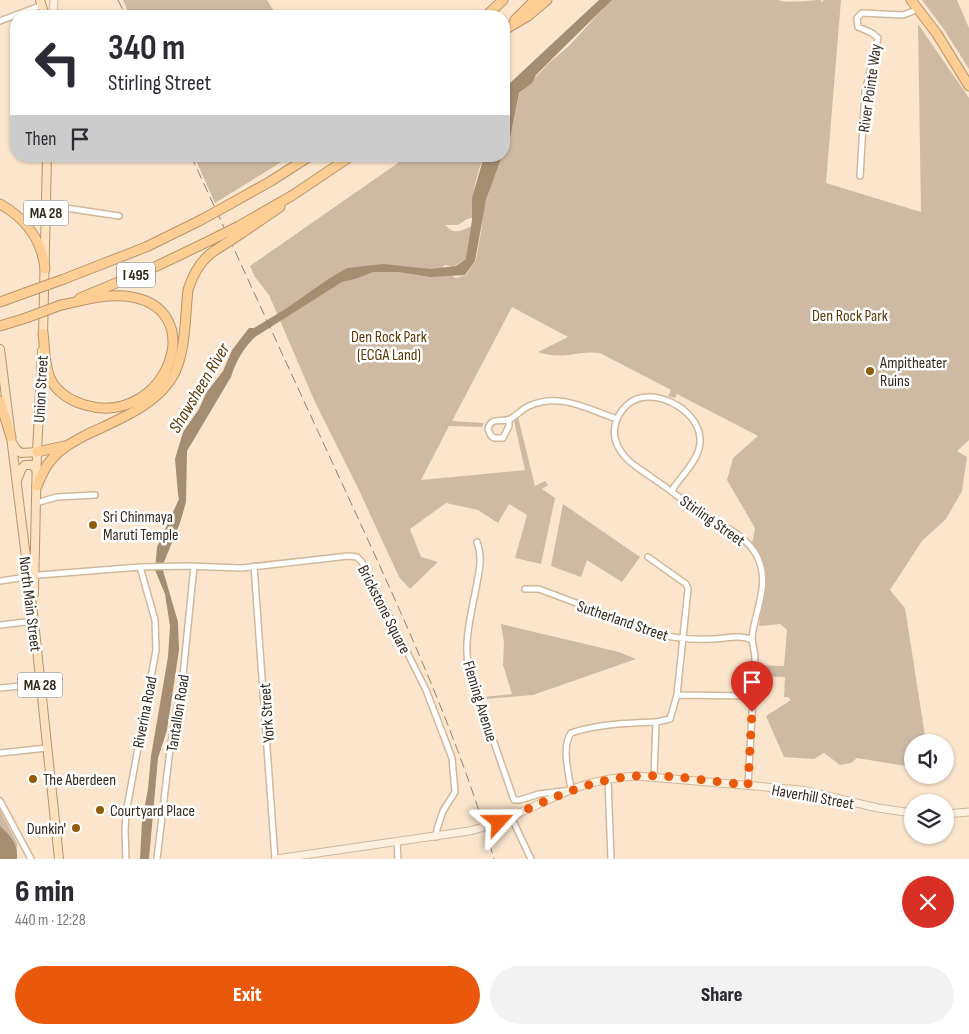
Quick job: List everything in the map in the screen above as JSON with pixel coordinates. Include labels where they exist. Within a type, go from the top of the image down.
[{"type":"highway","points":[[492,10],[502,0]]},
{"type":"highway","points":[[510,25],[535,0]]},
{"type":"highway","points":[[510,27],[528,16],[547,0]]},
{"type":"highway","points":[[911,0],[919,5],[939,30],[969,77]]},
{"type":"highway","points":[[919,5],[969,86]]},
{"type":"highway","name":"I 495","points":[[2,301],[64,279],[146,246],[201,220],[271,182],[301,162]]},
{"type":"highway","points":[[37,486],[49,462],[68,445],[144,404],[168,384],[181,355],[188,290],[191,280],[204,260],[240,229],[272,214],[293,195],[342,162]]},
{"type":"highway","points":[[0,204],[17,216],[32,232],[41,250],[44,269]]},
{"type":"highway","name":"I 495","points":[[5,324],[26,318],[130,278],[209,241],[240,229]]},
{"type":"highway","points":[[43,333],[47,365],[52,381],[67,398],[82,405],[104,409],[126,405],[148,393],[164,375],[172,353],[173,336],[168,321],[154,307],[136,298],[122,296],[61,305]]},
{"type":"highway","points":[[0,400],[11,437]]},
{"type":"highway","points":[[37,452],[68,445]]},
{"type":"main road","name":"Union Street","points":[[34,621],[31,576],[37,486],[43,333],[47,162]]},
{"type":"main road","name":"North Main Street","points":[[0,349],[16,482],[31,576]]},
{"type":"main road","points":[[11,437],[14,447],[19,452],[37,452]]},
{"type":"main road","points":[[16,482],[25,465],[32,465],[37,470]]},
{"type":"main road","name":"North Main Street","points":[[34,621],[59,859]]},
{"type":"main road","name":"Haverhill Street","points":[[275,859],[463,833],[493,824],[571,790],[608,780],[637,776],[801,790],[878,808],[904,812]]},
{"type":"main road","points":[[954,813],[969,812]]},
{"type":"street","points":[[25,10],[41,3]]},
{"type":"street","name":"River Pointe Way","points":[[860,176],[866,92],[878,38],[858,27],[856,18],[862,13],[903,15],[919,5]]},
{"type":"street","points":[[46,205],[119,216]]},
{"type":"street","name":"Stirling Street","points":[[672,492],[700,448],[697,424],[683,409],[658,398],[650,397],[635,400],[628,404],[615,424],[614,433],[620,452],[632,464],[672,492],[743,539],[757,556],[762,572],[763,590],[752,640],[755,649],[748,785]]},
{"type":"street","points":[[509,420],[509,426],[502,438],[490,436],[488,429],[495,420],[509,420],[520,411],[540,402],[558,400],[574,403],[617,419]]},
{"type":"street","points":[[36,504],[57,497],[95,495]]},
{"type":"street","name":"Fleming Avenue","points":[[477,542],[481,561],[466,644],[466,660],[514,800],[571,790]]},
{"type":"street","name":"Brickstone Square","points":[[0,581],[31,576],[146,567],[242,568],[351,556],[357,557],[362,562],[426,690],[452,758],[455,792],[443,811],[436,837]]},
{"type":"street","points":[[571,790],[566,754],[567,739],[571,732],[626,723],[656,722],[670,719],[676,695],[688,589],[686,584],[648,557]]},
{"type":"street","name":"Tantallon Road","points":[[157,859],[170,749],[183,675],[194,566]]},
{"type":"street","name":"York Street","points":[[254,566],[275,859]]},
{"type":"street","name":"Riverina Road","points":[[126,859],[126,813],[156,650],[155,620],[140,568]]},
{"type":"street","name":"Sutherland Street","points":[[525,589],[539,589],[656,633],[683,639],[745,637],[752,640]]},
{"type":"street","points":[[0,626],[34,621]]},
{"type":"street","points":[[0,688],[40,684]]},
{"type":"street","points":[[676,695],[752,696]]},
{"type":"street","points":[[654,776],[656,722]]},
{"type":"street","points":[[0,753],[47,748]]},
{"type":"street","points":[[608,780],[611,859]]},
{"type":"street","points":[[0,801],[31,859]]},
{"type":"street","points":[[514,823],[531,859]]},
{"type":"street","points":[[397,842],[398,859]]},
{"type":"green space","points":[[123,0],[267,0],[273,10],[127,10]]},
{"type":"green space","points":[[611,0],[778,0],[794,2],[821,0],[821,3],[824,0],[841,0],[826,183],[921,212],[918,24],[969,98],[969,440],[957,451],[967,457],[962,491],[946,519],[922,541],[890,590],[905,608],[925,734],[904,734],[904,766],[857,758],[851,763],[840,765],[824,753],[814,759],[784,757],[766,716],[791,700],[788,697],[784,697],[785,677],[757,676],[757,665],[784,666],[787,630],[780,624],[759,626],[766,584],[764,564],[752,544],[755,528],[727,480],[733,458],[758,436],[677,394],[675,398],[668,396],[671,390],[600,353],[592,352],[555,356],[538,352],[568,337],[512,307],[452,421],[484,423],[482,427],[449,426],[421,480],[525,470],[514,421],[518,417],[535,486],[545,481],[548,485],[542,489],[555,498],[541,564],[515,558],[527,515],[509,504],[498,523],[478,510],[446,503],[410,529],[421,557],[438,562],[410,589],[399,577],[357,486],[315,402],[269,295],[255,277],[250,266],[399,162],[482,162],[472,203],[472,218],[458,225],[445,225],[455,231],[472,226],[468,258],[453,267],[445,265],[441,269],[456,278],[466,275],[476,260],[484,207],[499,162],[510,162],[510,139],[519,94],[550,62],[569,46]]},
{"type":"green space","points":[[922,0],[957,0],[969,28],[969,69],[943,28]]},
{"type":"green space","points":[[197,162],[281,162],[215,203]]},
{"type":"green space","points":[[563,504],[640,557],[622,582],[587,560],[581,577],[551,566]]},
{"type":"green space","points":[[501,624],[619,652],[636,659],[533,695],[484,699],[483,697],[512,694],[503,665],[504,642]]},
{"type":"green space","points":[[0,810],[17,843],[17,859],[0,859]]},
{"type":"shaded area","points":[[599,0],[612,0],[536,75],[532,83],[519,93],[510,139],[510,83]]},
{"type":"shaded area","name":"Shawsheen River","points":[[482,162],[500,162],[486,200],[475,261],[465,275],[431,277],[399,272],[373,272],[342,282],[255,337],[240,356],[231,377],[187,451],[186,502],[180,523],[162,567],[178,622],[179,650],[167,730],[158,758],[149,859],[140,859],[142,821],[168,657],[170,626],[165,594],[155,570],[157,547],[179,499],[175,459],[183,432],[199,409],[206,393],[223,371],[232,350],[249,328],[254,328],[287,308],[327,280],[347,268],[383,264],[431,269],[456,266],[466,259],[472,220],[472,198]]},
{"type":"shaded area","points":[[0,826],[13,841],[17,859],[0,859]]},
{"type":"railway","points":[[118,0],[123,10]]},
{"type":"railway","points":[[194,162],[427,673],[463,765],[494,859]]},
{"type":"place","name":"Ampitheater Ruins","points":[[870,371]]},
{"type":"place","name":"Sri Chinmaya Maruti Temple","points":[[93,525]]},
{"type":"place","name":"The Aberdeen","points":[[33,779]]},
{"type":"place","name":"Courtyard Place","points":[[100,810]]},
{"type":"place","name":"Dunkin'","points":[[76,828]]},
{"type":"route","points":[[499,822],[584,785],[618,778],[654,776],[748,785],[752,712]]},
{"type":"park label","name":"Den Rock Park","points":[[850,315]]},
{"type":"park label","name":"Den Rock Park (ECGA Land)","points":[[389,345]]}]
